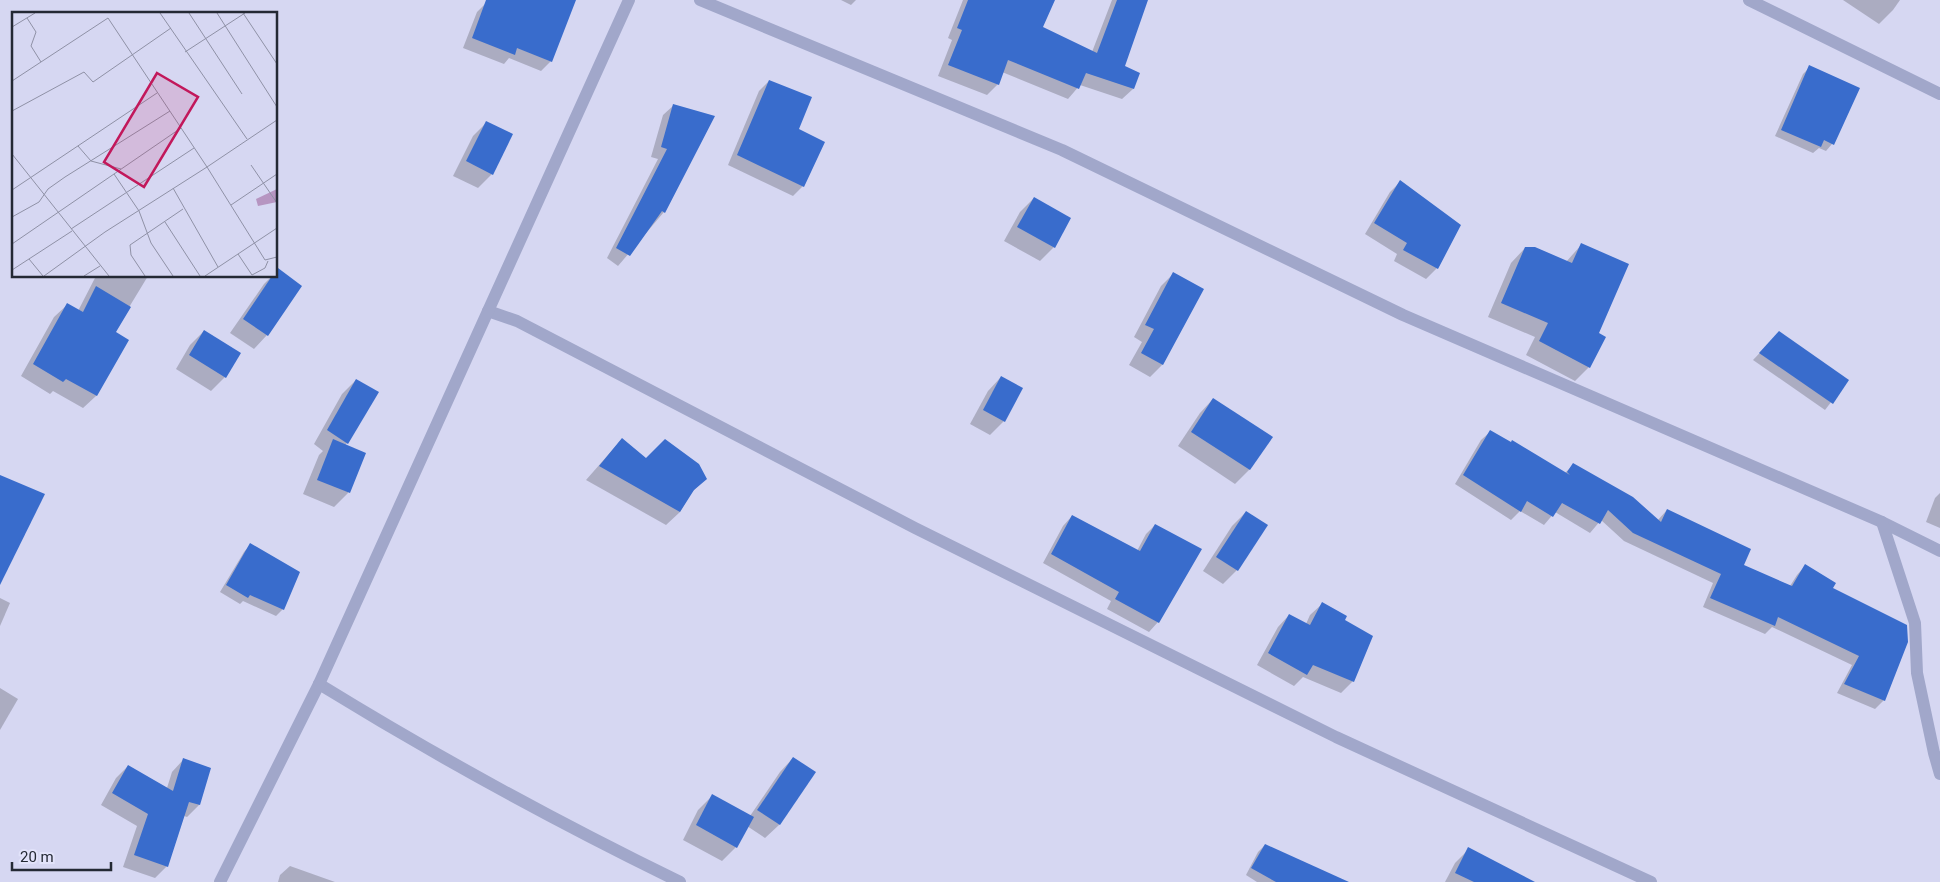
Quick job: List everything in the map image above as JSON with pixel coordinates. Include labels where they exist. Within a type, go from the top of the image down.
[{"type":"street","points":[[220,882],[319,684],[629,0]]},
{"type":"street","points":[[700,0],[1062,150],[1403,315],[1882,522],[1940,551]]},
{"type":"street","points":[[1749,0],[1940,94]]},
{"type":"street","points":[[488,311],[516,321],[915,528],[1336,737],[1651,882]]},
{"type":"street","points":[[1882,522],[1915,623],[1917,673],[1940,774]]},
{"type":"street","points":[[319,684],[472,775],[680,882]]},
{"type":"building","points":[[486,0],[576,0],[552,62],[517,48],[515,55],[472,38]]},
{"type":"building","points":[[968,0],[1055,0],[1043,27],[1097,53],[1117,0],[1148,0],[1125,66],[1140,73],[1134,89],[1086,73],[1079,89],[1008,60],[999,85],[948,65],[962,30],[957,28]]},
{"type":"building","points":[[1809,65],[1860,88],[1834,145],[1824,140],[1821,147],[1781,130]]},
{"type":"building","points":[[769,80],[812,97],[799,129],[825,142],[804,187],[737,155]]},
{"type":"building","points":[[673,104],[715,116],[665,213],[662,211],[630,256],[616,248],[667,149],[661,147]]},
{"type":"building","points":[[486,121],[513,134],[493,175],[466,161]]},
{"type":"building","points":[[1400,180],[1461,225],[1438,269],[1403,250],[1407,243],[1374,223]]},
{"type":"building","points":[[1034,197],[1071,218],[1055,248],[1017,227]]},
{"type":"building","points":[[1581,243],[1629,264],[1599,333],[1606,337],[1590,368],[1539,341],[1548,323],[1501,303],[1525,247],[1535,247],[1572,263]]},
{"type":"building","points":[[278,268],[302,286],[268,336],[243,319],[271,278],[278,278]]},
{"type":"building","points":[[1173,272],[1204,289],[1163,365],[1141,353],[1154,329],[1145,325]]},
{"type":"building","points":[[96,286],[131,307],[116,332],[129,340],[97,396],[66,379],[63,382],[33,364],[67,303],[83,312]]},
{"type":"building","points":[[204,330],[241,353],[226,378],[189,355]]},
{"type":"building","points":[[1779,331],[1849,380],[1833,404],[1759,353]]},
{"type":"building","points":[[1001,376],[1023,388],[1005,422],[983,410]]},
{"type":"building","points":[[356,379],[379,392],[348,444],[327,430]]},
{"type":"building","points":[[1213,398],[1273,437],[1250,470],[1191,432]]},
{"type":"building","points":[[1490,430],[1511,442],[1512,440],[1570,475],[1567,472],[1573,463],[1633,497],[1661,522],[1667,509],[1751,549],[1744,565],[1792,586],[1805,564],[1836,583],[1833,588],[1907,625],[1908,642],[1885,701],[1844,684],[1859,656],[1778,617],[1775,626],[1710,598],[1721,574],[1633,533],[1608,510],[1600,524],[1562,503],[1553,517],[1527,501],[1521,512],[1463,475]]},
{"type":"building","points":[[622,438],[646,458],[665,439],[699,464],[707,479],[694,490],[680,512],[599,466]]},
{"type":"building","points":[[333,439],[366,453],[350,493],[317,480]]},
{"type":"building","points":[[0,475],[45,494],[0,585]]},
{"type":"building","points":[[1246,511],[1268,525],[1238,571],[1216,557]]},
{"type":"building","points":[[1072,515],[1140,551],[1155,524],[1202,549],[1159,623],[1115,599],[1119,592],[1051,554]]},
{"type":"building","points":[[250,543],[300,572],[284,610],[250,595],[248,598],[226,585]]},
{"type":"building","points":[[1322,602],[1347,616],[1345,620],[1373,636],[1354,682],[1313,665],[1307,675],[1268,653],[1289,614],[1310,625]]},
{"type":"building","points":[[793,757],[816,772],[780,825],[757,810]]},
{"type":"building","points":[[183,758],[211,768],[200,805],[189,802],[168,867],[134,855],[148,814],[112,793],[128,765],[173,791]]},
{"type":"building","points":[[712,794],[754,817],[737,848],[696,825]]},
{"type":"building","points":[[1265,844],[1349,882],[1276,882],[1251,868]]},
{"type":"building","points":[[1468,847],[1535,882],[1474,882],[1455,873]]}]
